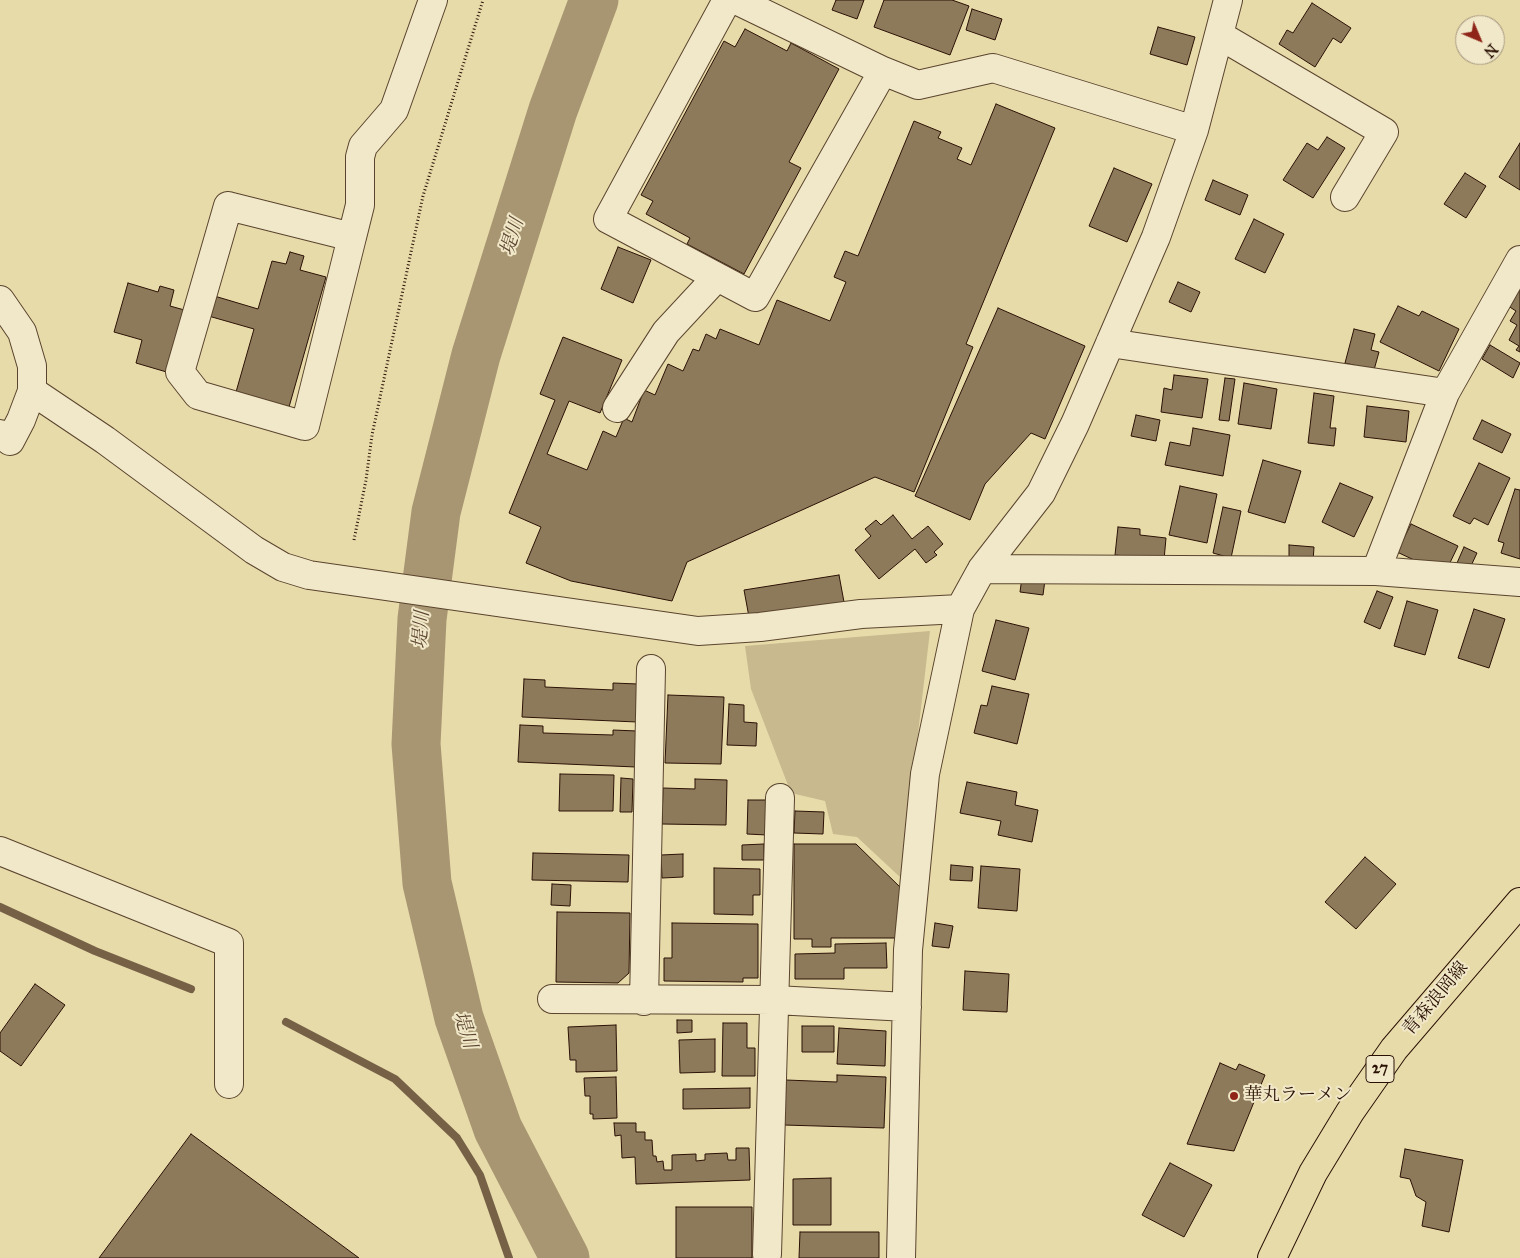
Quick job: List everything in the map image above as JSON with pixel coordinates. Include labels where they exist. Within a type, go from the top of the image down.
[{"type":"main road","name":"青森浪岡線","points":[[1272,1258],[1313,1173],[1350,1112],[1394,1049],[1520,902]]},
{"type":"street","points":[[352,237],[228,206],[180,372],[198,395],[305,426],[360,205],[360,157],[363,146],[394,110],[433,0]]},
{"type":"street","points":[[727,0],[608,220],[755,297],[883,71]]},
{"type":"street","points":[[736,0],[883,71],[918,85],[993,68],[1194,130]]},
{"type":"street","points":[[901,1258],[908,950],[925,774],[960,609],[982,569],[1041,493],[1075,424],[1156,237],[1194,130],[1228,0]]},
{"type":"street","points":[[1219,35],[1384,132],[1345,197]]},
{"type":"street","points":[[1376,571],[1445,393],[1520,260]]},
{"type":"street","points":[[618,408],[666,332],[717,277]]},
{"type":"street","points":[[0,300],[22,332],[32,366],[32,391],[21,420],[3,443]]},
{"type":"street","points":[[1110,343],[1445,393]]},
{"type":"street","points":[[32,391],[105,440],[254,550],[283,567],[310,575],[698,631],[760,627],[861,614],[960,609]]},
{"type":"street","points":[[982,569],[1376,571],[1520,582]]},
{"type":"street","points":[[644,1001],[650,669]]},
{"type":"street","points":[[767,1254],[780,798]]},
{"type":"street","points":[[0,851],[229,943],[229,1084]]},
{"type":"street","points":[[552,999],[644,1001],[775,1000],[907,1007]]},
{"type":"path","points":[[354,540],[366,480],[372,435],[422,196],[483,0]]},
{"type":"shaded area","points":[[930,631],[901,878],[857,837],[833,834],[825,801],[791,793],[751,689],[745,646]]},
{"type":"building","points":[[836,0],[864,0],[857,19],[832,10]]},
{"type":"building","points":[[884,0],[952,0],[969,6],[950,55],[874,27]]},
{"type":"building","points":[[1312,3],[1351,28],[1341,43],[1333,38],[1315,67],[1279,44],[1287,30],[1293,33]]},
{"type":"building","points":[[972,9],[1002,19],[995,40],[966,30]]},
{"type":"building","points":[[1158,27],[1195,37],[1187,65],[1150,54]]},
{"type":"building","points":[[745,29],[787,51],[791,43],[839,69],[789,162],[801,168],[744,274],[687,244],[690,238],[646,214],[653,201],[641,195],[724,41],[735,47]]},
{"type":"building","points":[[996,104],[1055,128],[966,344],[973,347],[914,492],[875,477],[687,562],[672,601],[571,581],[526,563],[541,527],[509,513],[555,400],[540,394],[563,337],[622,360],[600,413],[569,401],[547,454],[587,470],[603,431],[616,437],[624,418],[632,422],[644,390],[655,395],[668,364],[683,371],[693,349],[699,351],[706,334],[716,339],[720,329],[759,345],[777,300],[830,321],[846,282],[834,277],[845,251],[858,256],[914,121],[941,132],[938,138],[962,148],[957,159],[971,165]]},
{"type":"building","points":[[1327,137],[1345,148],[1313,198],[1283,180],[1307,143],[1318,150]]},
{"type":"building","points":[[1520,143],[1520,190],[1499,177]]},
{"type":"building","points":[[1114,168],[1152,184],[1127,242],[1089,226]]},
{"type":"building","points":[[1465,173],[1486,186],[1466,218],[1444,204]]},
{"type":"building","points":[[1213,180],[1248,195],[1240,215],[1205,200]]},
{"type":"building","points":[[1254,219],[1284,234],[1265,273],[1235,259]]},
{"type":"building","points":[[618,247],[651,260],[633,303],[601,289]]},
{"type":"building","points":[[290,252],[304,256],[300,270],[326,277],[289,407],[236,392],[254,329],[205,315],[211,295],[258,309],[272,261],[286,264]]},
{"type":"building","points":[[1178,282],[1200,292],[1191,312],[1169,302]]},
{"type":"building","points":[[128,283],[158,292],[160,286],[174,290],[170,306],[188,311],[170,373],[136,363],[142,340],[114,332]]},
{"type":"building","points":[[1515,288],[1520,291],[1520,352],[1516,350],[1519,346],[1509,340],[1517,325],[1510,321],[1516,311],[1505,304]]},
{"type":"building","points":[[1398,306],[1419,316],[1422,311],[1459,329],[1439,371],[1380,342]]},
{"type":"building","points":[[998,308],[1085,346],[1045,439],[1031,433],[985,484],[970,520],[915,496]]},
{"type":"building","points":[[1354,329],[1375,334],[1371,350],[1379,352],[1374,370],[1345,363]]},
{"type":"building","points":[[1490,345],[1520,363],[1513,378],[1482,359]]},
{"type":"building","points":[[1174,375],[1208,379],[1202,418],[1161,412],[1164,388],[1172,390]]},
{"type":"building","points":[[1225,378],[1235,379],[1229,421],[1219,420]]},
{"type":"building","points":[[1244,383],[1277,389],[1271,429],[1238,424]]},
{"type":"building","points":[[1314,393],[1334,396],[1330,428],[1336,428],[1334,446],[1308,443]]},
{"type":"building","points":[[1367,406],[1409,411],[1406,442],[1364,437]]},
{"type":"building","points":[[1136,415],[1160,420],[1156,441],[1131,436]]},
{"type":"building","points":[[1482,420],[1511,434],[1502,453],[1473,439]]},
{"type":"building","points":[[1193,428],[1230,435],[1223,476],[1165,465],[1170,442],[1190,446]]},
{"type":"building","points":[[1263,460],[1301,471],[1285,523],[1248,512]]},
{"type":"building","points":[[1479,463],[1510,478],[1488,525],[1474,518],[1470,524],[1453,516]]},
{"type":"building","points":[[1340,483],[1373,497],[1354,537],[1322,522]]},
{"type":"building","points":[[1180,486],[1217,494],[1207,543],[1169,535]]},
{"type":"building","points":[[1515,489],[1520,490],[1520,559],[1501,553],[1504,543],[1498,541]]},
{"type":"building","points":[[1223,507],[1241,511],[1231,558],[1213,553]]},
{"type":"building","points":[[893,515],[912,539],[928,526],[943,544],[934,552],[937,555],[926,563],[915,549],[879,579],[855,550],[871,536],[865,529],[876,520],[881,525]]},
{"type":"building","points":[[1411,524],[1458,546],[1446,571],[1431,568],[1397,552]]},
{"type":"building","points":[[1118,527],[1140,529],[1140,535],[1166,538],[1164,560],[1115,555]]},
{"type":"building","points":[[1289,545],[1314,547],[1313,562],[1289,561]]},
{"type":"building","points":[[1464,547],[1477,553],[1470,568],[1457,563]]},
{"type":"building","points":[[839,575],[844,602],[749,617],[744,590]]},
{"type":"building","points":[[1022,577],[1045,580],[1043,595],[1020,592]]},
{"type":"building","points":[[1377,591],[1393,597],[1380,629],[1364,622]]},
{"type":"building","points":[[1407,601],[1438,610],[1425,655],[1394,646]]},
{"type":"building","points":[[1474,609],[1505,619],[1489,668],[1458,658]]},
{"type":"building","points":[[996,620],[1029,628],[1015,680],[982,671]]},
{"type":"building","points":[[524,679],[545,680],[545,687],[613,690],[613,683],[638,684],[637,722],[522,717]]},
{"type":"building","points":[[992,686],[1029,694],[1017,744],[974,733],[981,705],[987,706]]},
{"type":"building","points":[[668,695],[724,697],[721,764],[665,763]]},
{"type":"building","points":[[729,704],[744,705],[744,722],[757,723],[756,746],[727,745]]},
{"type":"building","points":[[520,725],[543,726],[543,733],[613,735],[613,730],[637,731],[636,767],[518,762]]},
{"type":"building","points":[[560,774],[614,775],[613,811],[559,811]]},
{"type":"building","points":[[621,778],[633,779],[632,812],[620,812]]},
{"type":"building","points":[[695,779],[727,780],[726,825],[662,824],[663,788],[695,789]]},
{"type":"building","points":[[967,782],[1017,792],[1015,805],[1038,810],[1032,842],[998,835],[1001,821],[960,813]]},
{"type":"building","points":[[748,800],[768,800],[767,835],[747,834]]},
{"type":"building","points":[[795,811],[824,812],[823,834],[794,833]]},
{"type":"building","points":[[764,844],[764,860],[742,860],[742,845]]},
{"type":"building","points":[[794,844],[856,844],[902,889],[902,938],[831,938],[831,947],[812,947],[812,939],[794,939]]},
{"type":"building","points":[[533,853],[629,855],[628,882],[532,880]]},
{"type":"building","points":[[683,854],[683,877],[662,878],[661,855]]},
{"type":"building","points":[[1365,857],[1396,884],[1356,929],[1325,902]]},
{"type":"building","points":[[951,865],[973,867],[972,881],[950,880]]},
{"type":"building","points":[[981,866],[1020,869],[1017,911],[978,908]]},
{"type":"building","points":[[714,868],[760,869],[760,895],[753,895],[753,915],[714,914]]},
{"type":"building","points":[[552,884],[571,885],[570,906],[551,905]]},
{"type":"building","points":[[557,912],[630,913],[629,973],[618,983],[556,982]]},
{"type":"building","points":[[672,923],[758,924],[758,978],[743,978],[743,982],[664,981],[664,958],[672,958]]},
{"type":"building","points":[[935,923],[953,926],[949,948],[932,946]]},
{"type":"building","points":[[886,943],[887,968],[844,968],[844,979],[795,979],[795,954],[835,953],[835,944]]},
{"type":"building","points":[[965,971],[1009,974],[1007,1012],[963,1010]]},
{"type":"building","points":[[35,984],[65,1005],[21,1066],[0,1051],[0,1033]]},
{"type":"building","points":[[677,1020],[692,1020],[692,1032],[677,1033]]},
{"type":"building","points":[[723,1023],[747,1023],[747,1048],[755,1048],[755,1076],[722,1076]]},
{"type":"building","points":[[616,1025],[617,1071],[576,1072],[576,1060],[570,1060],[568,1027]]},
{"type":"building","points":[[802,1026],[834,1026],[834,1052],[802,1052]]},
{"type":"building","points":[[839,1028],[886,1031],[885,1066],[837,1064]]},
{"type":"building","points":[[715,1039],[715,1072],[680,1073],[679,1040]]},
{"type":"building","points":[[1220,1063],[1236,1070],[1239,1064],[1265,1075],[1234,1151],[1187,1144]]},
{"type":"building","points":[[837,1075],[886,1077],[884,1128],[784,1125],[786,1080],[837,1082]]},
{"type":"building","points":[[616,1077],[617,1118],[593,1119],[593,1114],[590,1114],[590,1096],[585,1096],[584,1078]]},
{"type":"building","points":[[750,1088],[750,1108],[683,1109],[683,1089]]},
{"type":"building","points":[[614,1123],[636,1123],[636,1132],[645,1132],[645,1140],[652,1140],[653,1156],[656,1156],[657,1162],[663,1161],[664,1170],[672,1170],[672,1155],[696,1154],[696,1161],[705,1160],[705,1154],[727,1153],[728,1160],[736,1160],[736,1148],[749,1148],[750,1180],[636,1184],[635,1157],[622,1158],[621,1135],[615,1136]]},
{"type":"building","points":[[191,1134],[359,1258],[99,1258]]},
{"type":"building","points":[[1405,1149],[1463,1160],[1449,1232],[1422,1226],[1426,1202],[1416,1196],[1410,1179],[1400,1177]]},
{"type":"building","points":[[1170,1163],[1212,1185],[1184,1237],[1142,1215]]},
{"type":"building","points":[[831,1178],[831,1225],[793,1225],[793,1179]]},
{"type":"building","points":[[676,1207],[752,1207],[752,1258],[676,1258]]},
{"type":"building","points":[[800,1232],[879,1232],[879,1258],[799,1258]]},
{"type":"waterway","name":"堤川","points":[[565,1258],[498,1129],[459,1018],[427,883],[416,744],[422,619],[436,512],[476,355],[553,110],[594,0]]},
{"type":"waterway","points":[[0,907],[95,951],[191,989]]},
{"type":"waterway","points":[[286,1022],[395,1079],[457,1138],[480,1175],[509,1258]]},
{"type":"place","name":"華丸ラーメン","points":[[1234,1096]]}]
